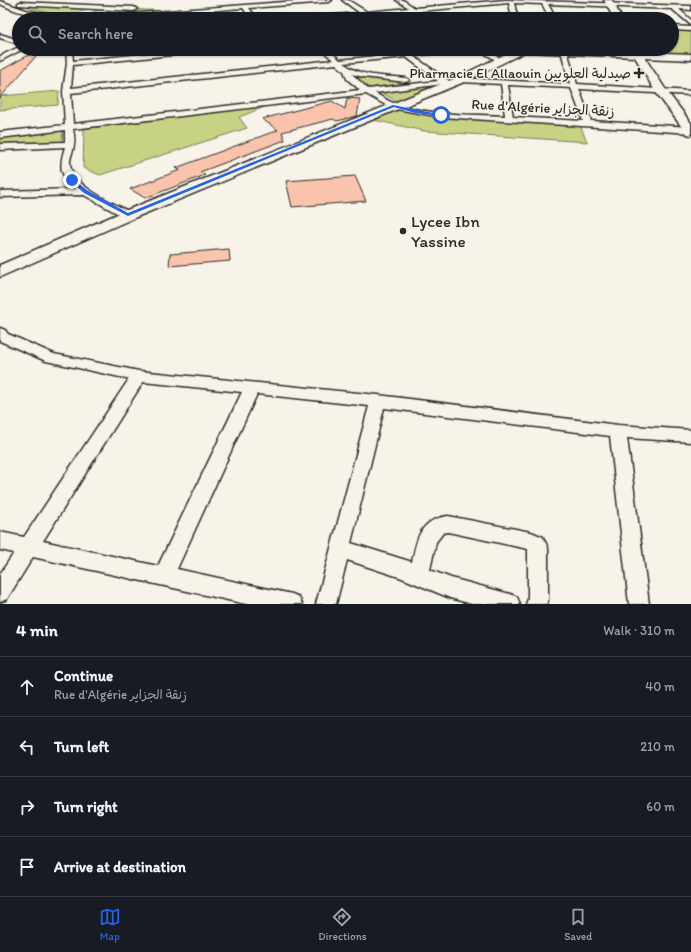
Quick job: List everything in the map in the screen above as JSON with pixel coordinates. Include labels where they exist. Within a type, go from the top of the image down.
[{"type":"street","points":[[88,12],[109,0]]},
{"type":"street","points":[[201,12],[211,9],[245,7],[294,1],[329,0]]},
{"type":"street","points":[[345,0],[358,12]]},
{"type":"street","points":[[399,0],[419,12]]},
{"type":"street","points":[[447,0],[458,6]]},
{"type":"street","points":[[647,0],[652,6]]},
{"type":"street","points":[[0,1],[20,4],[190,12]]},
{"type":"street","points":[[294,1],[302,8]]},
{"type":"street","points":[[395,12],[502,1],[610,2],[691,8]]},
{"type":"street","points":[[511,1],[513,12]]},
{"type":"street","points":[[9,2],[36,12]]},
{"type":"street","points":[[544,2],[549,12]]},
{"type":"street","points":[[610,2],[615,12]]},
{"type":"street","points":[[176,11],[204,5],[211,9]]},
{"type":"street","points":[[245,7],[249,12]]},
{"type":"street","points":[[673,7],[679,12]]},
{"type":"street","points":[[171,12],[183,11]]},
{"type":"street","points":[[679,12],[691,23]]},
{"type":"street","points":[[679,28],[691,29]]},
{"type":"street","points":[[2,37],[12,35]]},
{"type":"street","points":[[2,37],[12,40]]},
{"type":"street","points":[[0,59],[12,53]]},
{"type":"street","points":[[70,56],[67,91],[70,144],[65,162],[67,173],[72,180],[86,192],[128,215]]},
{"type":"street","points":[[70,63],[142,56]]},
{"type":"street","points":[[331,56],[347,70],[363,75],[433,83]]},
{"type":"street","points":[[67,91],[398,56]]},
{"type":"street","points":[[410,56],[451,82]]},
{"type":"street","points":[[492,56],[501,61]]},
{"type":"street","points":[[0,272],[128,215],[394,106],[510,56]]},
{"type":"street","points":[[565,56],[574,86],[588,124]]},
{"type":"street","points":[[639,56],[691,130]]},
{"type":"street","points":[[679,56],[691,57]]},
{"type":"street","name":"Rue d'Algérie زنقة الجزاير","points":[[347,70],[350,77],[365,90],[394,106],[415,111],[441,115],[691,130]]},
{"type":"street","points":[[504,82],[509,119]]},
{"type":"street","points":[[0,135],[433,83],[504,82],[691,93]]},
{"type":"street","points":[[0,147],[70,144]]},
{"type":"street","points":[[0,194],[86,192]]},
{"type":"street","points":[[0,333],[3,337],[51,358],[139,376],[378,401],[618,431],[691,436]]},
{"type":"street","points":[[0,592],[139,376]]},
{"type":"street","points":[[163,577],[252,388]]},
{"type":"street","points":[[326,604],[378,401]]},
{"type":"street","points":[[618,431],[639,604]]},
{"type":"street","points":[[419,575],[428,538],[434,528],[439,525],[448,524],[531,541],[536,543],[538,548],[538,600],[536,604]]},
{"type":"street","points":[[0,541],[163,577],[260,601],[292,604]]},
{"type":"street","points":[[341,549],[405,568],[450,588],[510,604]]},
{"type":"green space","points":[[22,5],[90,7],[82,12],[45,12]]},
{"type":"green space","points":[[100,8],[170,11],[158,12],[93,12]]},
{"type":"green space","points":[[679,29],[691,30],[691,55],[679,54]]},
{"type":"green space","points":[[356,77],[408,83],[368,88]]},
{"type":"green space","points":[[433,84],[438,85],[397,101],[379,92]]},
{"type":"green space","points":[[59,91],[58,105],[0,110],[0,96]]},
{"type":"green space","points":[[270,105],[239,117],[247,128],[100,175],[83,168],[84,129]]},
{"type":"green space","points":[[396,108],[435,116],[580,125],[587,142],[424,131],[374,120]]},
{"type":"green space","points":[[63,130],[62,142],[0,144],[0,138]]},
{"type":"building","points":[[27,56],[36,56],[0,98],[0,71]]},
{"type":"building","points":[[347,98],[360,99],[357,116],[337,121],[333,119],[282,132],[285,140],[200,172],[205,175],[145,198],[130,189],[180,170],[176,168],[278,130],[262,119],[332,101],[345,109]]},
{"type":"building","points":[[355,176],[366,201],[292,207],[286,181]]},
{"type":"building","points":[[229,249],[230,261],[169,266],[170,254]]},
{"type":"place","name":"Pharmacie El Allaouin صيدلية العلويين","points":[[639,73]]},
{"type":"place","name":"Lycee Ibn Yassine","points":[[403,231]]},
{"type":"route","points":[[72,180],[86,192],[128,215],[394,106],[441,115]]}]
